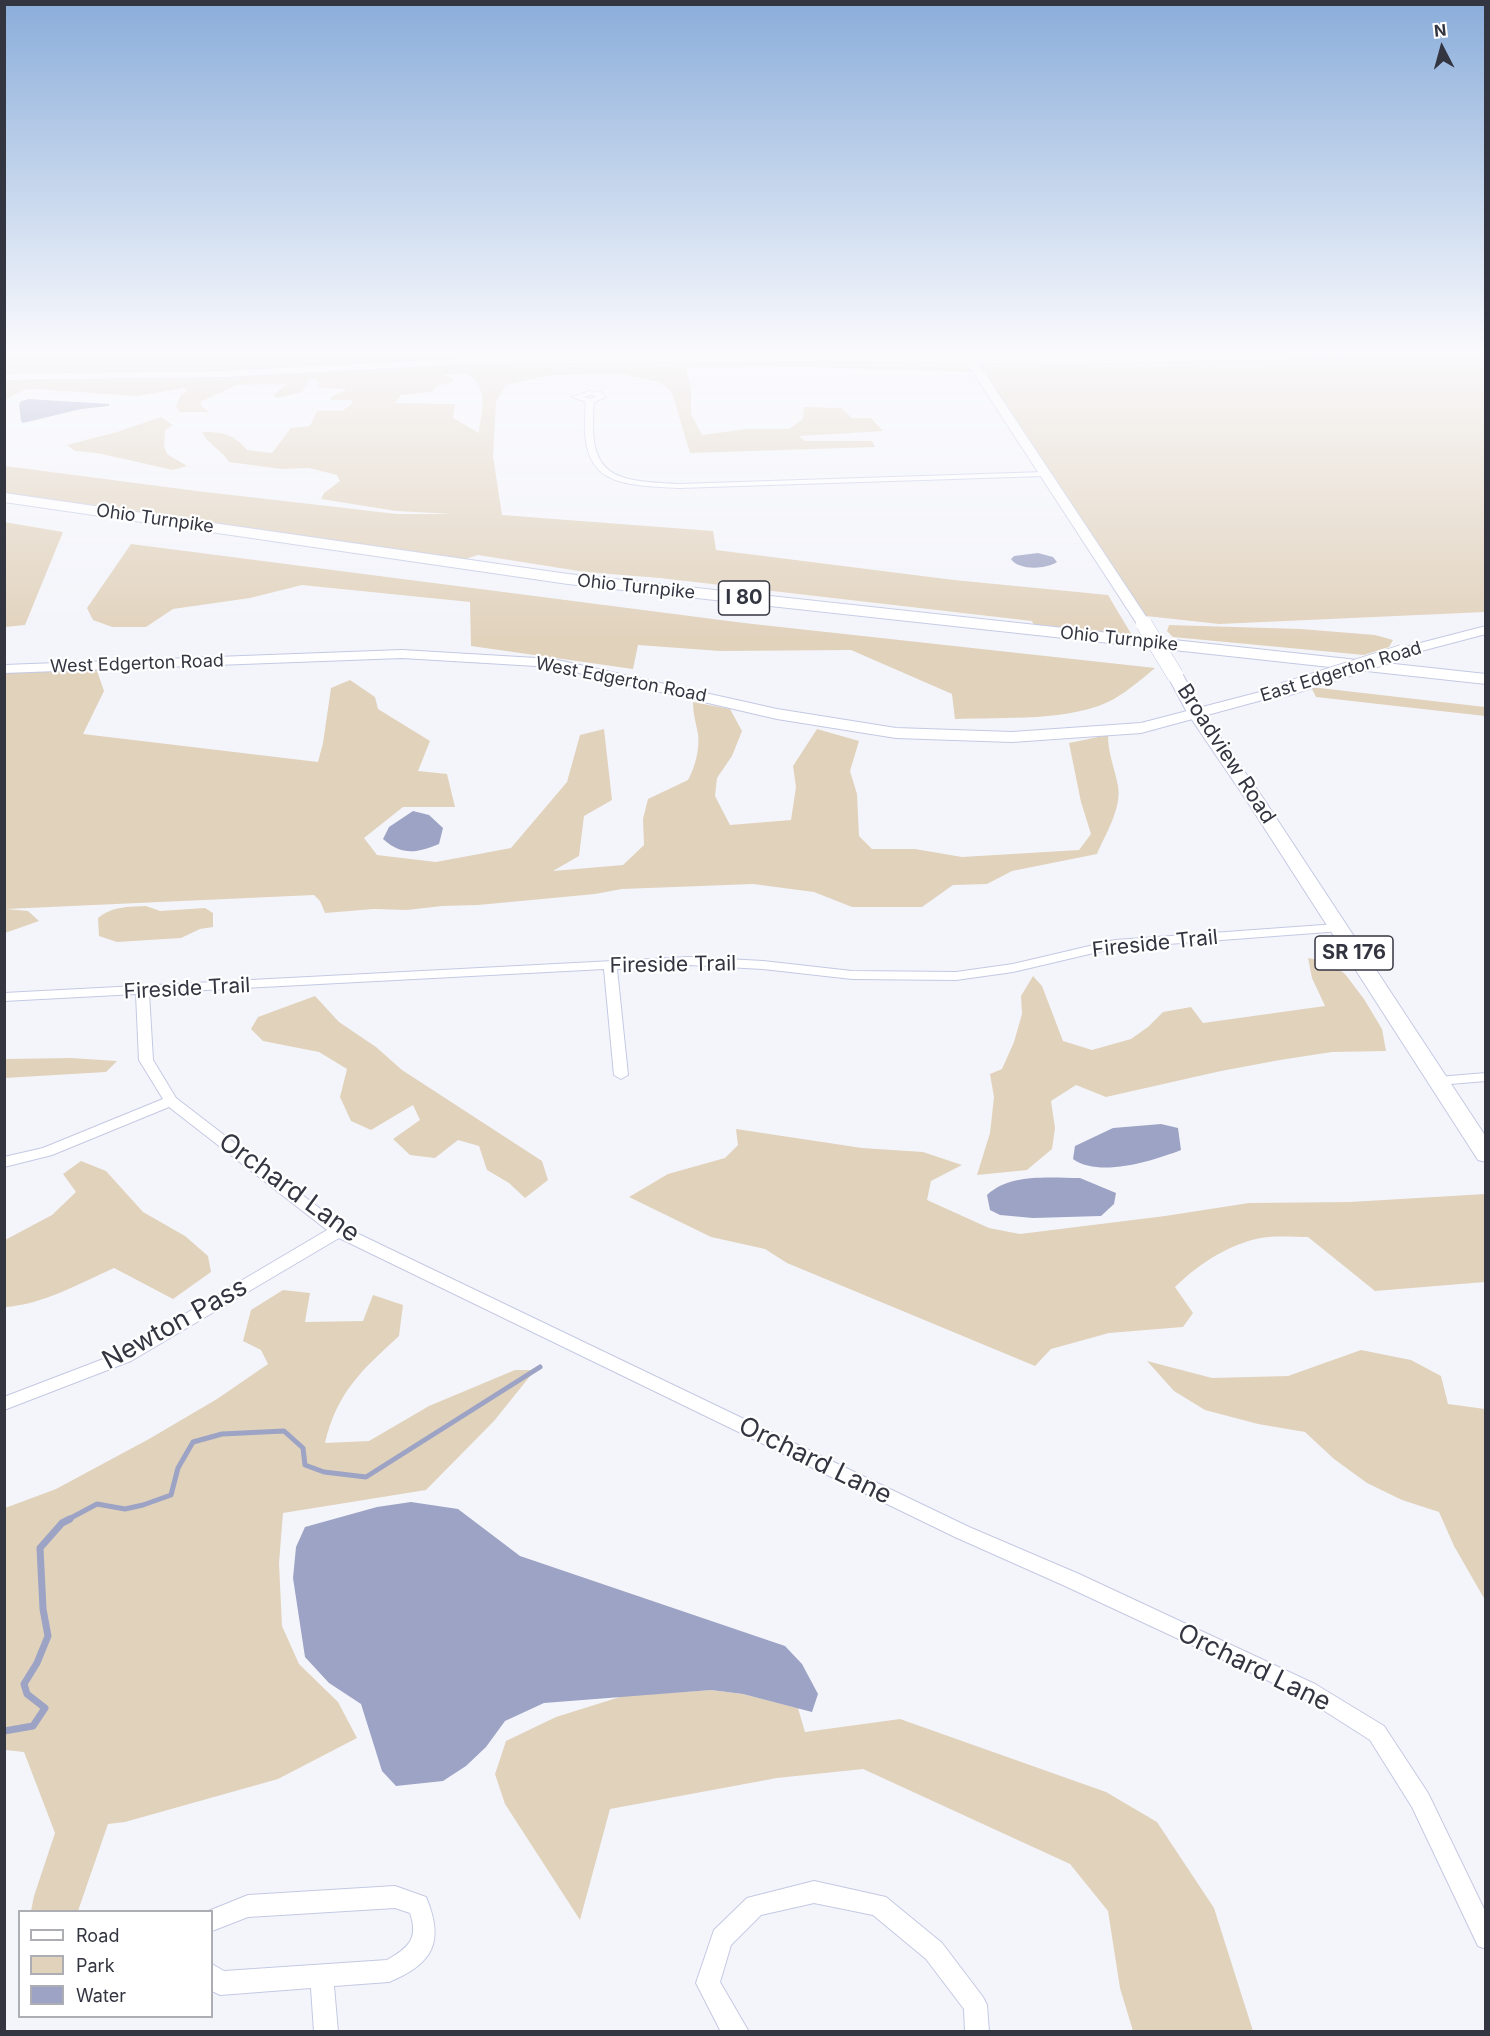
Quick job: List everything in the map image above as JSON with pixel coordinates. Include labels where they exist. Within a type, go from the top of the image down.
[{"type":"highway","name":"Ohio Turnpike","points":[[4,497],[568,579],[1485,679]]},
{"type":"highway","name":"Ohio Turnpike","points":[[4,514],[560,587],[1485,694]]},
{"type":"main road","name":"Broadview Road","points":[[1028,449],[1144,624],[1196,714],[1254,798],[1485,1155]]},
{"type":"street","points":[[593,449],[598,466],[616,476],[648,484],[679,486],[1044,474]]},
{"type":"street","name":"East Edgerton Road","points":[[1196,714],[1283,690],[1402,652],[1485,630]]},
{"type":"street","name":"West Edgerton Road","points":[[4,669],[391,655],[461,656],[553,663],[777,714],[896,733],[1012,737],[1095,733],[1141,728],[1196,714]]},
{"type":"street","name":"Fireside Trail","points":[[4,997],[689,961],[763,965],[852,975],[956,976],[1013,968],[1115,944],[1337,928]]},
{"type":"street","points":[[610,965],[621,1075]]},
{"type":"street","name":"Orchard Lane","points":[[142,991],[146,1060],[171,1101],[338,1231],[962,1532],[1072,1580],[1308,1690],[1377,1733],[1420,1800],[1485,1938]]},
{"type":"street","points":[[1438,1081],[1485,1077]]},
{"type":"street","points":[[4,1162],[47,1152],[171,1101]]},
{"type":"street","name":"Newton Pass","points":[[4,1404],[125,1357],[338,1231]]},
{"type":"street","points":[[737,2031],[730,2027],[708,1983],[722,1938],[755,1906],[814,1892],[878,1905],[934,1951],[975,2005],[977,2031]]},
{"type":"street","points":[[213,1920],[248,1906],[395,1897],[418,1905],[426,1923],[423,1945],[408,1961],[389,1971],[220,1983],[213,1976]]},
{"type":"street","points":[[322,1976],[326,2031]]},
{"type":"green space","points":[[72,449],[165,449],[167,454],[187,466],[173,470],[97,453]]},
{"type":"green space","points":[[218,449],[246,449],[272,453],[275,449],[493,449],[502,515],[713,531],[716,550],[954,580],[1108,595],[1133,637],[1034,626],[1032,621],[660,578],[585,572],[478,555],[466,559],[5,492],[5,466],[397,514],[453,514],[396,511],[321,499],[324,493],[340,481],[337,475],[309,468],[281,469],[229,462]]},
{"type":"green space","points":[[689,449],[813,449],[690,453]]},
{"type":"green space","points":[[1028,449],[1485,449],[1485,612],[1219,624],[1137,615]]},
{"type":"green space","points":[[4,522],[63,532],[25,625],[5,627]]},
{"type":"green space","points":[[131,544],[744,623],[1155,668],[1114,699],[1078,712],[1037,717],[955,719],[952,694],[851,650],[720,651],[638,645],[633,669],[471,646],[470,602],[302,585],[250,598],[173,609],[146,627],[112,627],[93,620],[87,608]]},
{"type":"green space","points":[[1169,625],[1301,629],[1375,635],[1393,640],[1389,647],[1364,655],[1173,637],[1167,631]]},
{"type":"green space","points":[[96,668],[104,691],[83,734],[318,762],[331,688],[350,680],[375,697],[378,709],[430,741],[418,771],[447,774],[455,807],[403,807],[364,838],[377,855],[436,862],[511,848],[567,782],[580,735],[604,729],[612,800],[584,816],[579,856],[553,871],[623,865],[644,845],[643,819],[648,799],[688,780],[691,775],[698,746],[693,702],[730,709],[742,731],[732,756],[717,778],[715,796],[730,825],[791,820],[796,787],[793,766],[817,729],[859,741],[850,771],[857,794],[859,836],[872,849],[915,849],[962,857],[1079,850],[1091,834],[1081,802],[1069,743],[1108,735],[1110,755],[1118,786],[1118,803],[1097,854],[1012,871],[987,884],[953,885],[922,907],[852,907],[814,892],[753,884],[622,889],[595,894],[478,905],[325,913],[320,901],[314,895],[6,909],[28,911],[39,921],[5,933],[4,671]]},
{"type":"green space","points":[[1311,687],[1485,707],[1485,716],[1316,697]]},
{"type":"green space","points":[[146,906],[160,911],[205,908],[213,913],[213,927],[200,929],[181,938],[117,942],[99,936],[98,918],[104,914],[120,908]]},
{"type":"green space","points":[[1308,958],[1330,962],[1345,974],[1364,999],[1382,1029],[1386,1051],[1332,1052],[1280,1060],[1106,1097],[1076,1085],[1051,1101],[1055,1128],[1052,1149],[1027,1170],[977,1175],[990,1133],[994,1097],[990,1074],[1002,1069],[1014,1042],[1022,1014],[1021,996],[1033,976],[1042,986],[1063,1041],[1092,1050],[1131,1039],[1163,1012],[1191,1007],[1203,1023],[1325,1006],[1312,978]]},
{"type":"green space","points":[[315,996],[339,1022],[376,1047],[402,1070],[542,1161],[548,1180],[525,1198],[509,1183],[487,1170],[479,1146],[458,1140],[435,1158],[410,1155],[393,1139],[420,1120],[413,1105],[371,1130],[351,1121],[340,1097],[347,1069],[319,1052],[263,1041],[251,1029],[258,1017]]},
{"type":"green space","points":[[71,1058],[117,1061],[106,1072],[5,1078],[5,1059]]},
{"type":"green space","points":[[736,1129],[862,1148],[923,1152],[962,1165],[931,1181],[927,1200],[989,1228],[1020,1234],[1249,1203],[1350,1202],[1485,1194],[1485,1282],[1375,1291],[1308,1237],[1262,1238],[1244,1242],[1222,1252],[1202,1264],[1175,1287],[1193,1313],[1183,1327],[1109,1333],[1051,1349],[1035,1366],[787,1263],[765,1249],[711,1237],[629,1197],[668,1174],[725,1158],[738,1145]]},
{"type":"green space","points":[[81,1161],[106,1171],[143,1212],[185,1236],[208,1256],[211,1272],[173,1299],[114,1268],[47,1298],[5,1307],[5,1240],[52,1215],[76,1192],[63,1174]]},
{"type":"green space","points":[[283,1290],[310,1293],[305,1322],[363,1321],[373,1295],[403,1305],[399,1336],[362,1371],[344,1396],[336,1410],[325,1443],[369,1441],[429,1406],[515,1370],[535,1370],[494,1421],[426,1490],[283,1513],[279,1563],[282,1626],[299,1664],[338,1702],[357,1738],[278,1779],[125,1822],[108,1824],[78,1910],[31,1910],[55,1833],[24,1752],[5,1750],[5,1508],[56,1489],[149,1439],[217,1399],[268,1364],[261,1350],[243,1341],[251,1310]]},
{"type":"green space","points":[[1361,1350],[1411,1360],[1441,1376],[1448,1404],[1485,1409],[1485,1600],[1454,1546],[1439,1512],[1402,1500],[1367,1483],[1334,1459],[1305,1432],[1258,1424],[1205,1410],[1174,1391],[1147,1361],[1212,1378],[1288,1376]]},
{"type":"green space","points":[[711,1690],[743,1694],[798,1708],[805,1732],[900,1719],[1106,1792],[1157,1822],[1214,1908],[1253,2031],[1133,2031],[1120,1988],[1108,1911],[1070,1864],[863,1769],[777,1778],[610,1809],[580,1920],[505,1804],[495,1774],[506,1741],[556,1717],[623,1696]]},
{"type":"water","points":[[1038,553],[1053,557],[1057,562],[1033,568],[1020,566],[1011,559],[1014,556]]},
{"type":"water","points":[[413,811],[429,815],[443,828],[439,844],[410,851],[397,848],[383,839],[389,827]]},
{"type":"water","points":[[1161,1124],[1178,1128],[1181,1150],[1126,1166],[1097,1167],[1084,1165],[1073,1159],[1075,1146],[1113,1128]]},
{"type":"water","points":[[1031,1178],[1080,1178],[1116,1193],[1114,1204],[1101,1216],[1033,1218],[1000,1215],[990,1210],[987,1195],[1007,1183]]},
{"type":"water","points":[[411,1502],[458,1509],[520,1556],[785,1646],[802,1664],[818,1694],[812,1712],[743,1694],[711,1690],[544,1703],[505,1721],[486,1747],[466,1766],[443,1781],[396,1786],[382,1771],[361,1704],[329,1683],[305,1657],[293,1578],[296,1547],[305,1527],[377,1507]]},
{"type":"waterway","points":[[67,1520],[97,1504],[125,1509],[171,1495],[178,1468],[193,1442],[222,1434],[284,1431],[303,1448],[305,1465],[324,1472],[366,1477],[540,1367]]},
{"type":"waterway","points":[[4,1731],[33,1726],[45,1708],[27,1694],[24,1684],[37,1663],[48,1636],[43,1609],[40,1548],[62,1523],[70,1519]]}]
